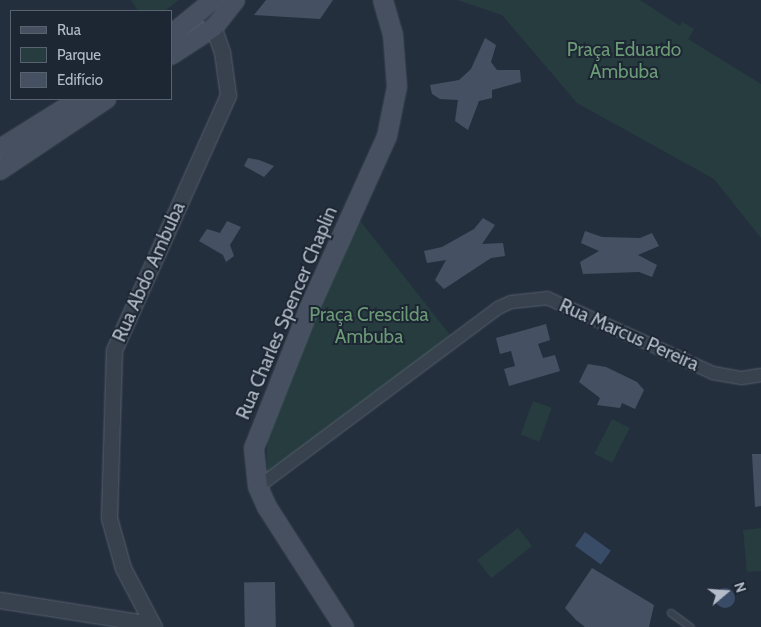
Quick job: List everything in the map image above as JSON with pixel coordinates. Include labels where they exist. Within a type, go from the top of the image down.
[{"type":"main road","points":[[172,54],[214,27],[235,0]]},
{"type":"main road","name":"Rua Charles Spencer Chaplin","points":[[344,627],[258,487],[254,448],[266,412],[388,136],[397,87],[393,35],[383,0]]},
{"type":"main road","points":[[172,34],[211,4]]},
{"type":"main road","points":[[0,149],[78,100]]},
{"type":"main road","points":[[0,170],[105,100]]},
{"type":"street","name":"Rua Abdo Ambuba","points":[[153,625],[123,568],[109,518],[114,350],[228,95],[228,76],[214,27],[211,4]]},
{"type":"street","name":"Rua Marcus Pereira","points":[[258,487],[498,308],[511,302],[547,298],[713,373],[742,378],[761,375]]},
{"type":"street","points":[[0,600],[153,625]]},
{"type":"lane","points":[[671,613],[690,627]]},
{"type":"green space","points":[[131,0],[179,0],[166,10],[137,10]]},
{"type":"green space","name":"Praça Eduardo Ambuba","points":[[457,0],[640,0],[680,26],[682,22],[694,29],[688,39],[761,84],[761,238],[714,179],[577,103],[502,15]]},
{"type":"green space","name":"Praça Crescilda Ambuba","points":[[354,213],[451,336],[267,475],[267,438]]},
{"type":"green space","points":[[533,401],[552,408],[539,442],[521,435]]},
{"type":"green space","points":[[612,419],[630,428],[612,463],[594,454]]},
{"type":"green space","points":[[518,528],[532,546],[491,578],[477,560]]},
{"type":"green space","points":[[761,528],[761,571],[747,572],[743,530]]},
{"type":"water","points":[[585,532],[611,551],[601,565],[575,546]]},
{"type":"water","points":[[725,588],[732,591],[735,598],[732,605],[725,608],[718,605],[715,598],[718,591]]},
{"type":"building","points":[[266,0],[333,0],[320,19],[254,15]]},
{"type":"building","points":[[485,38],[496,45],[491,62],[497,70],[520,70],[521,82],[492,90],[492,98],[479,101],[468,130],[455,121],[458,100],[440,99],[432,94],[430,85],[459,80],[471,69]]},
{"type":"building","points":[[248,158],[274,166],[264,177],[244,166]]},
{"type":"building","points":[[483,218],[495,225],[482,244],[503,243],[505,256],[491,258],[444,289],[435,280],[446,260],[427,263],[424,251],[442,247],[474,229]]},
{"type":"building","points":[[227,221],[241,227],[230,245],[234,256],[226,262],[223,255],[199,241],[207,229],[220,233]]},
{"type":"building","points":[[585,231],[602,237],[640,238],[652,233],[659,246],[638,255],[657,265],[652,277],[639,272],[583,274],[580,262],[599,251],[581,243]]},
{"type":"building","points":[[546,324],[550,340],[538,344],[543,358],[555,355],[560,371],[509,386],[504,369],[515,366],[511,351],[500,354],[496,338]]},
{"type":"building","points":[[588,364],[606,367],[637,382],[644,390],[635,409],[622,403],[620,408],[597,405],[600,398],[579,382]]},
{"type":"building","points":[[752,454],[761,454],[761,506],[755,507]]},
{"type":"building","points":[[592,568],[654,605],[649,627],[585,627],[576,620],[565,608]]},
{"type":"building","points":[[275,582],[276,627],[245,627],[244,583]]}]
